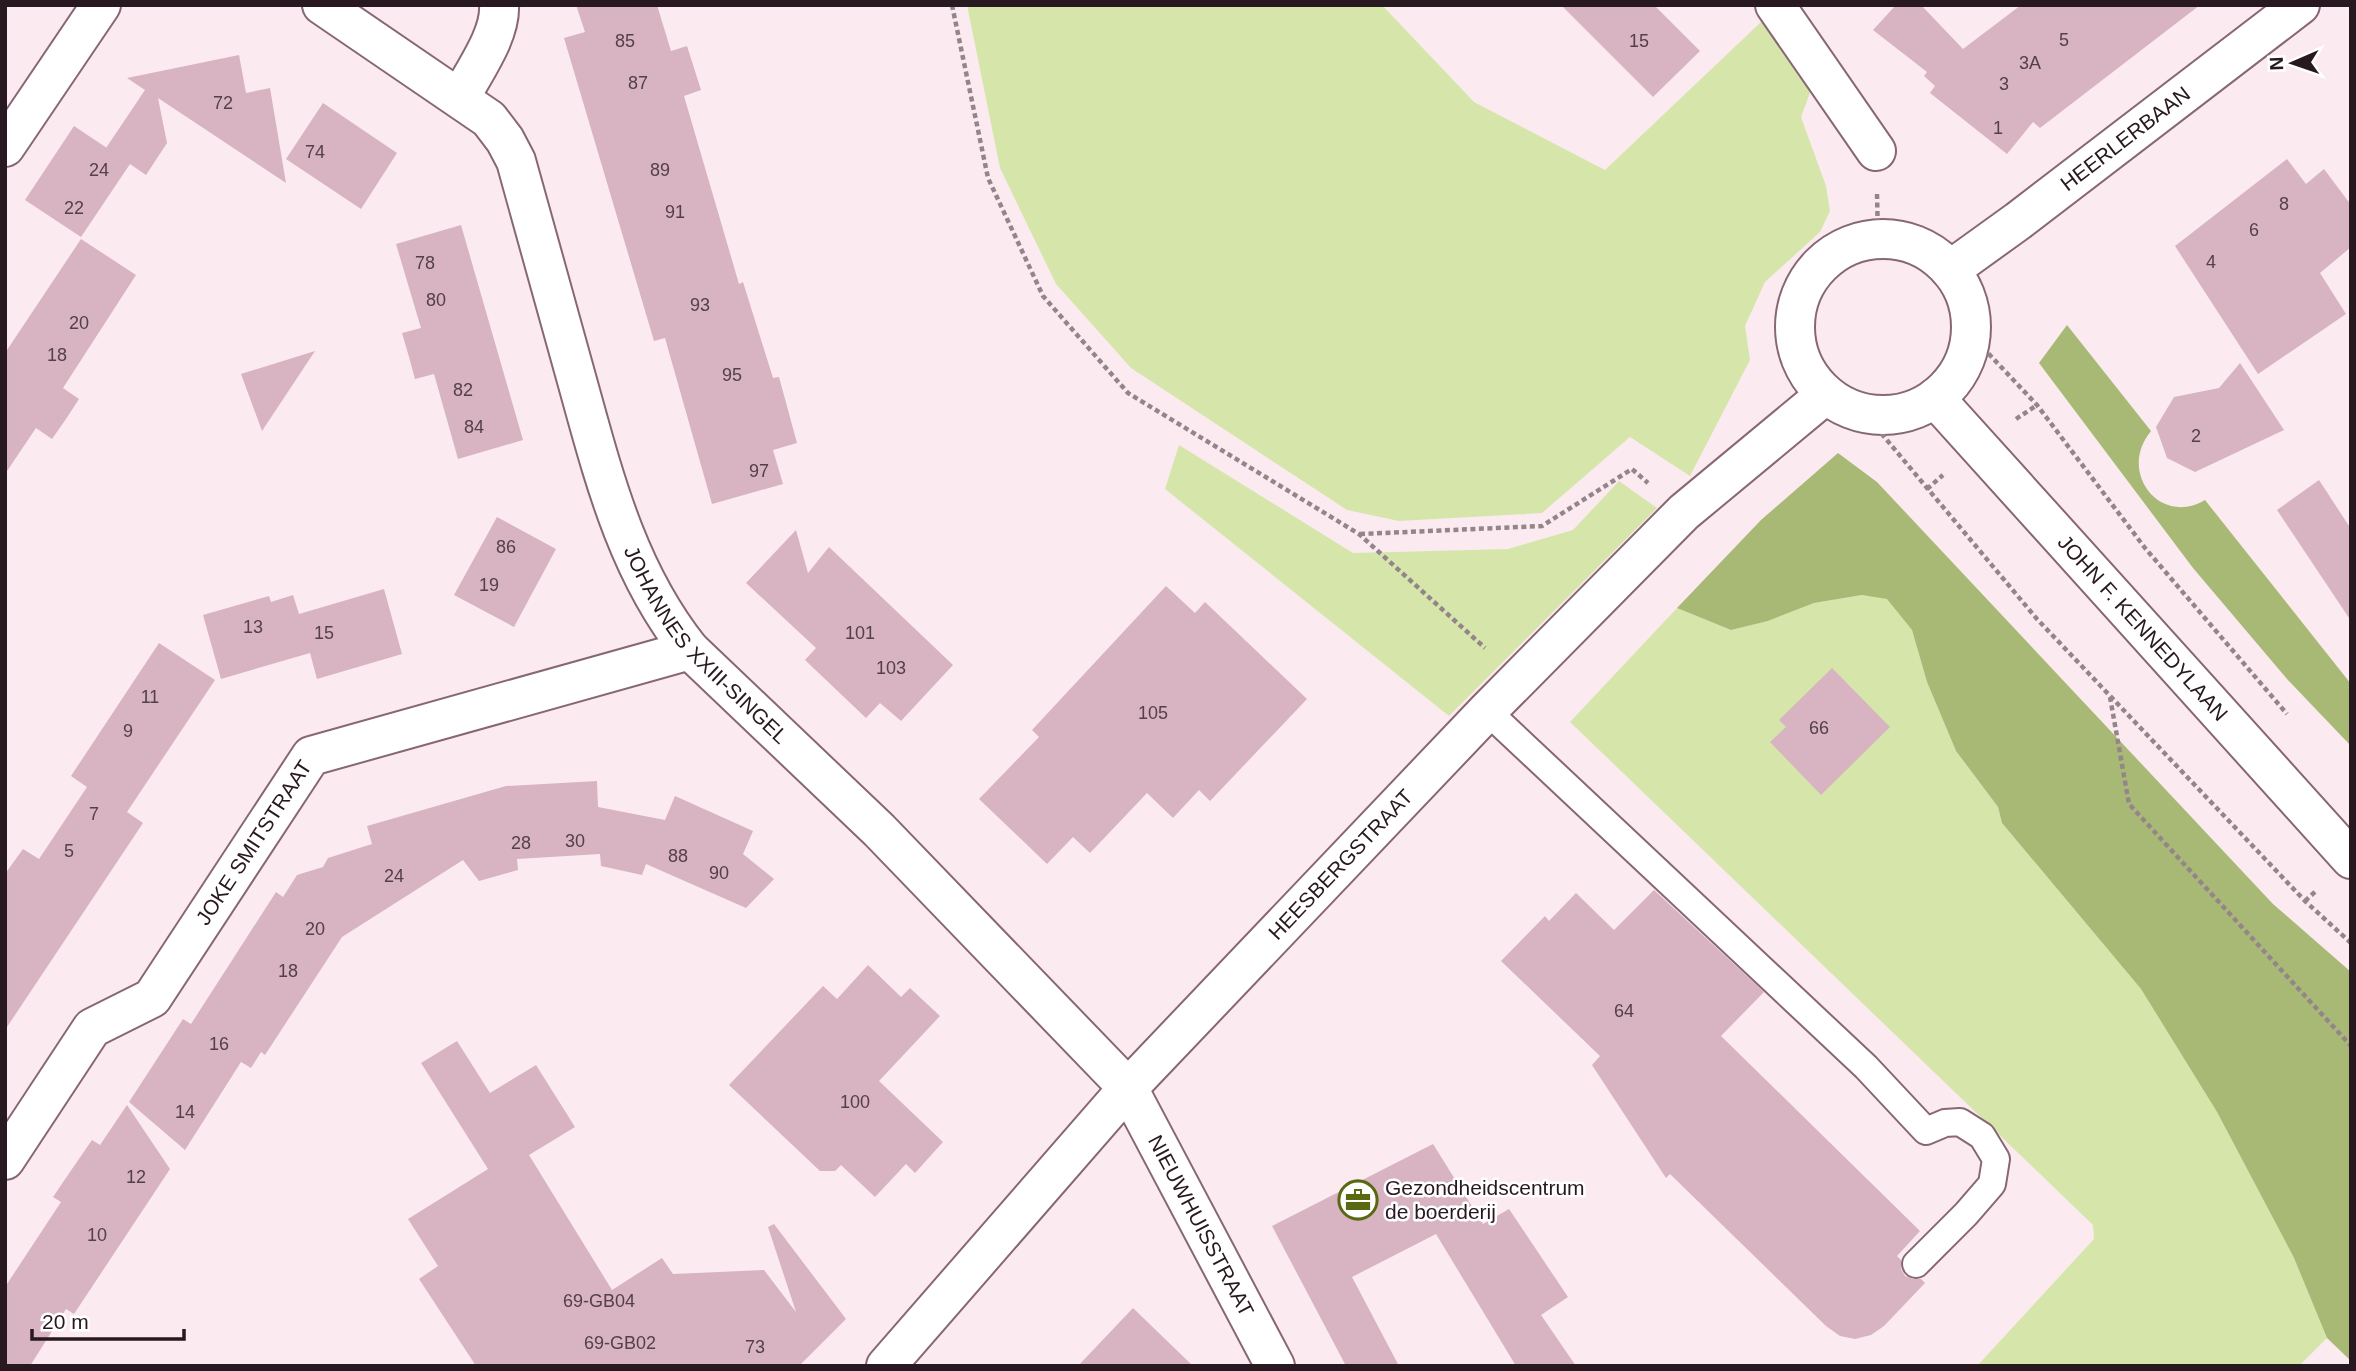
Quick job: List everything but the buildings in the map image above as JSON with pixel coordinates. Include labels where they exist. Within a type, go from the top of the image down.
[{"type":"street","points":[[5,147],[101,5]]},
{"type":"street","name":"JOHANNES XXIII-SINGEL","points":[[322,5],[460,97],[489,120],[505,140],[516,161],[603,475],[622,530],[660,610],[690,650],[879,830],[1129,1088]]},
{"type":"street","points":[[460,97],[495,33],[500,18],[499,5]]},
{"type":"street","points":[[1775,5],[1876,150]]},
{"type":"street","name":"HEERLERBAAN","points":[[1950,270],[2300,5]]},
{"type":"street","points":[[1878,239],[1905,241],[1929,252],[1950,270],[1963,289],[1969,311],[1971,335],[1959,371],[1935,398],[1919,408],[1882,416],[1845,407],[1825,395],[1800,356],[1794,330],[1798,303],[1809,278],[1828,258],[1852,244],[1878,239]]},
{"type":"street","name":"HEESBERGSTRAAT","points":[[886,1366],[1129,1088],[1487,711],[1685,512],[1825,395]]},
{"type":"street","name":"JOHN F. KENNEDYLAAN","points":[[1935,398],[2351,859]]},
{"type":"street","name":"JOKE SMITSTRAAT","points":[[5,1160],[92,1028],[152,999],[311,756],[690,650]]},
{"type":"street","name":"NIEUWHUISSTRAAT","points":[[1129,1088],[1275,1366]]},
{"type":"lane","points":[[1487,711],[1866,1067],[1926,1131],[1945,1123],[1960,1122],[1982,1136],[1996,1159],[1992,1184],[1916,1264]]},
{"type":"path","points":[[952,5],[988,178],[1044,296],[1128,393],[1359,534],[1519,680]]},
{"type":"path","points":[[1971,335],[2037,405],[2146,548],[2288,716]]},
{"type":"path","points":[[1865,414],[2037,619],[2305,901],[2351,943]]},
{"type":"path","points":[[1359,534],[1542,526],[1632,469],[1685,512]]},
{"type":"path","points":[[2110,695],[2129,804],[2351,1046]]},
{"type":"green space","points":[[967,5],[1382,5],[1474,102],[1605,170],[1761,22],[1787,41],[1807,76],[1810,93],[1801,117],[1826,186],[1830,211],[1820,232],[1765,282],[1745,326],[1750,360],[1690,476],[1630,437],[1542,513],[1399,521],[1347,510],[1131,368],[1056,284],[1000,168]]},
{"type":"green space","points":[[2067,325],[2151,431],[2142,447],[2139,463],[2141,478],[2148,491],[2159,501],[2173,506],[2188,506],[2205,500],[2351,684],[2351,746],[2287,679],[2193,568],[2039,363]]},
{"type":"green space","points":[[1179,445],[1353,553],[1508,549],[1573,530],[1619,481],[1657,508],[1449,716],[1165,489]]},
{"type":"green space","points":[[1838,453],[1877,482],[2273,904],[2351,972],[2351,1361],[2327,1338],[2294,1258],[2217,1112],[2141,989],[2002,823],[1998,807],[1956,751],[1927,682],[1912,630],[1887,599],[1862,595],[1814,603],[1768,621],[1731,630],[1677,608],[1761,520]]},
{"type":"green space","points":[[1862,595],[1887,598],[1912,630],[1927,682],[1956,751],[1998,807],[2002,823],[2141,989],[2217,1112],[2294,1258],[2327,1338],[2299,1366],[1977,1366],[2094,1239],[2093,1225],[1570,722],[1677,608],[1731,630],[1768,621],[1814,603]]},
{"type":"place","name":"Gezondheidscentrum de boerderij","points":[[1358,1200]]}]
